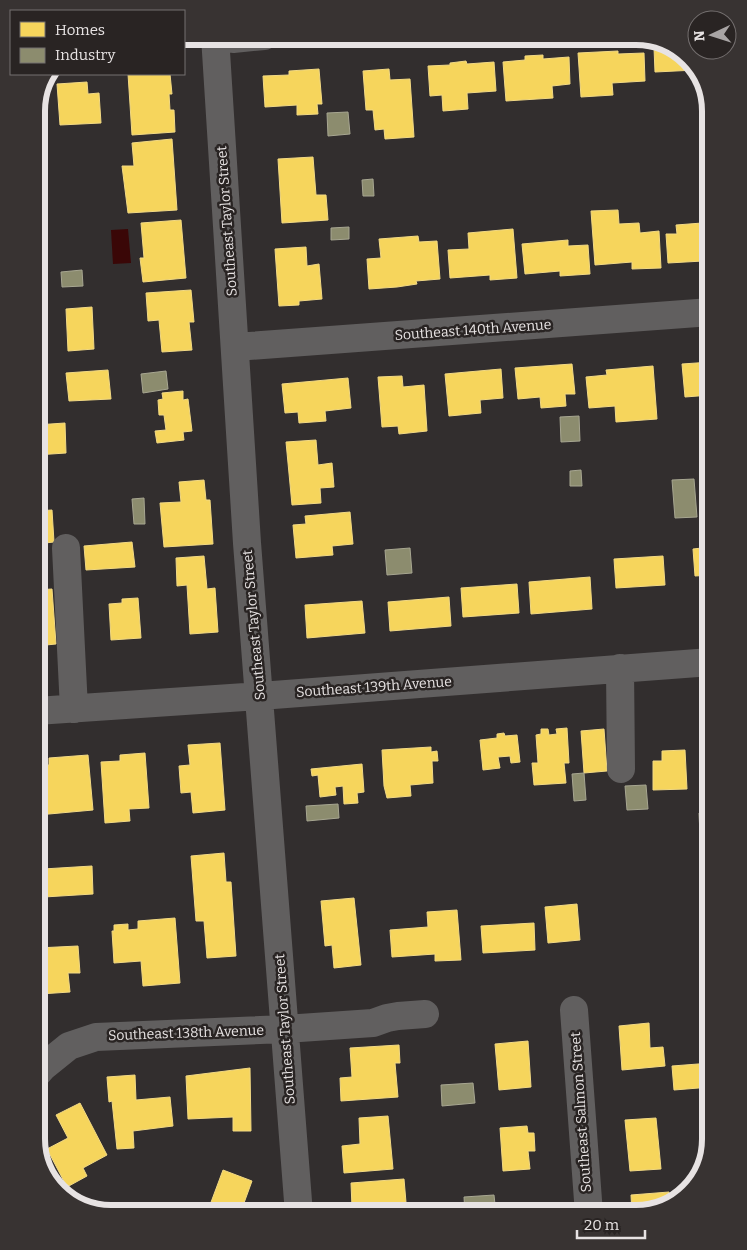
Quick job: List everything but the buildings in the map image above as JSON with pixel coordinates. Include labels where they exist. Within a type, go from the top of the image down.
[{"type":"street","name":"Southeast Taylor Street","points":[[216,45],[247,543],[298,1205]]},
{"type":"street","name":"Southeast 140th Avenue","points":[[235,347],[702,313]]},
{"type":"street","points":[[66,548],[74,708]]},
{"type":"street","name":"Southeast 139th Avenue","points":[[45,710],[702,663]]},
{"type":"street","points":[[620,668],[621,769]]},
{"type":"street","name":"Southeast Salmon Street","points":[[574,1010],[588,1205]]},
{"type":"street","name":"Southeast 138th Avenue","points":[[45,1065],[68,1046],[96,1037],[285,1029],[373,1023],[387,1018],[425,1014]]},
{"type":"shaded area","points":[[128,229],[131,263],[113,264],[111,230]]}]
